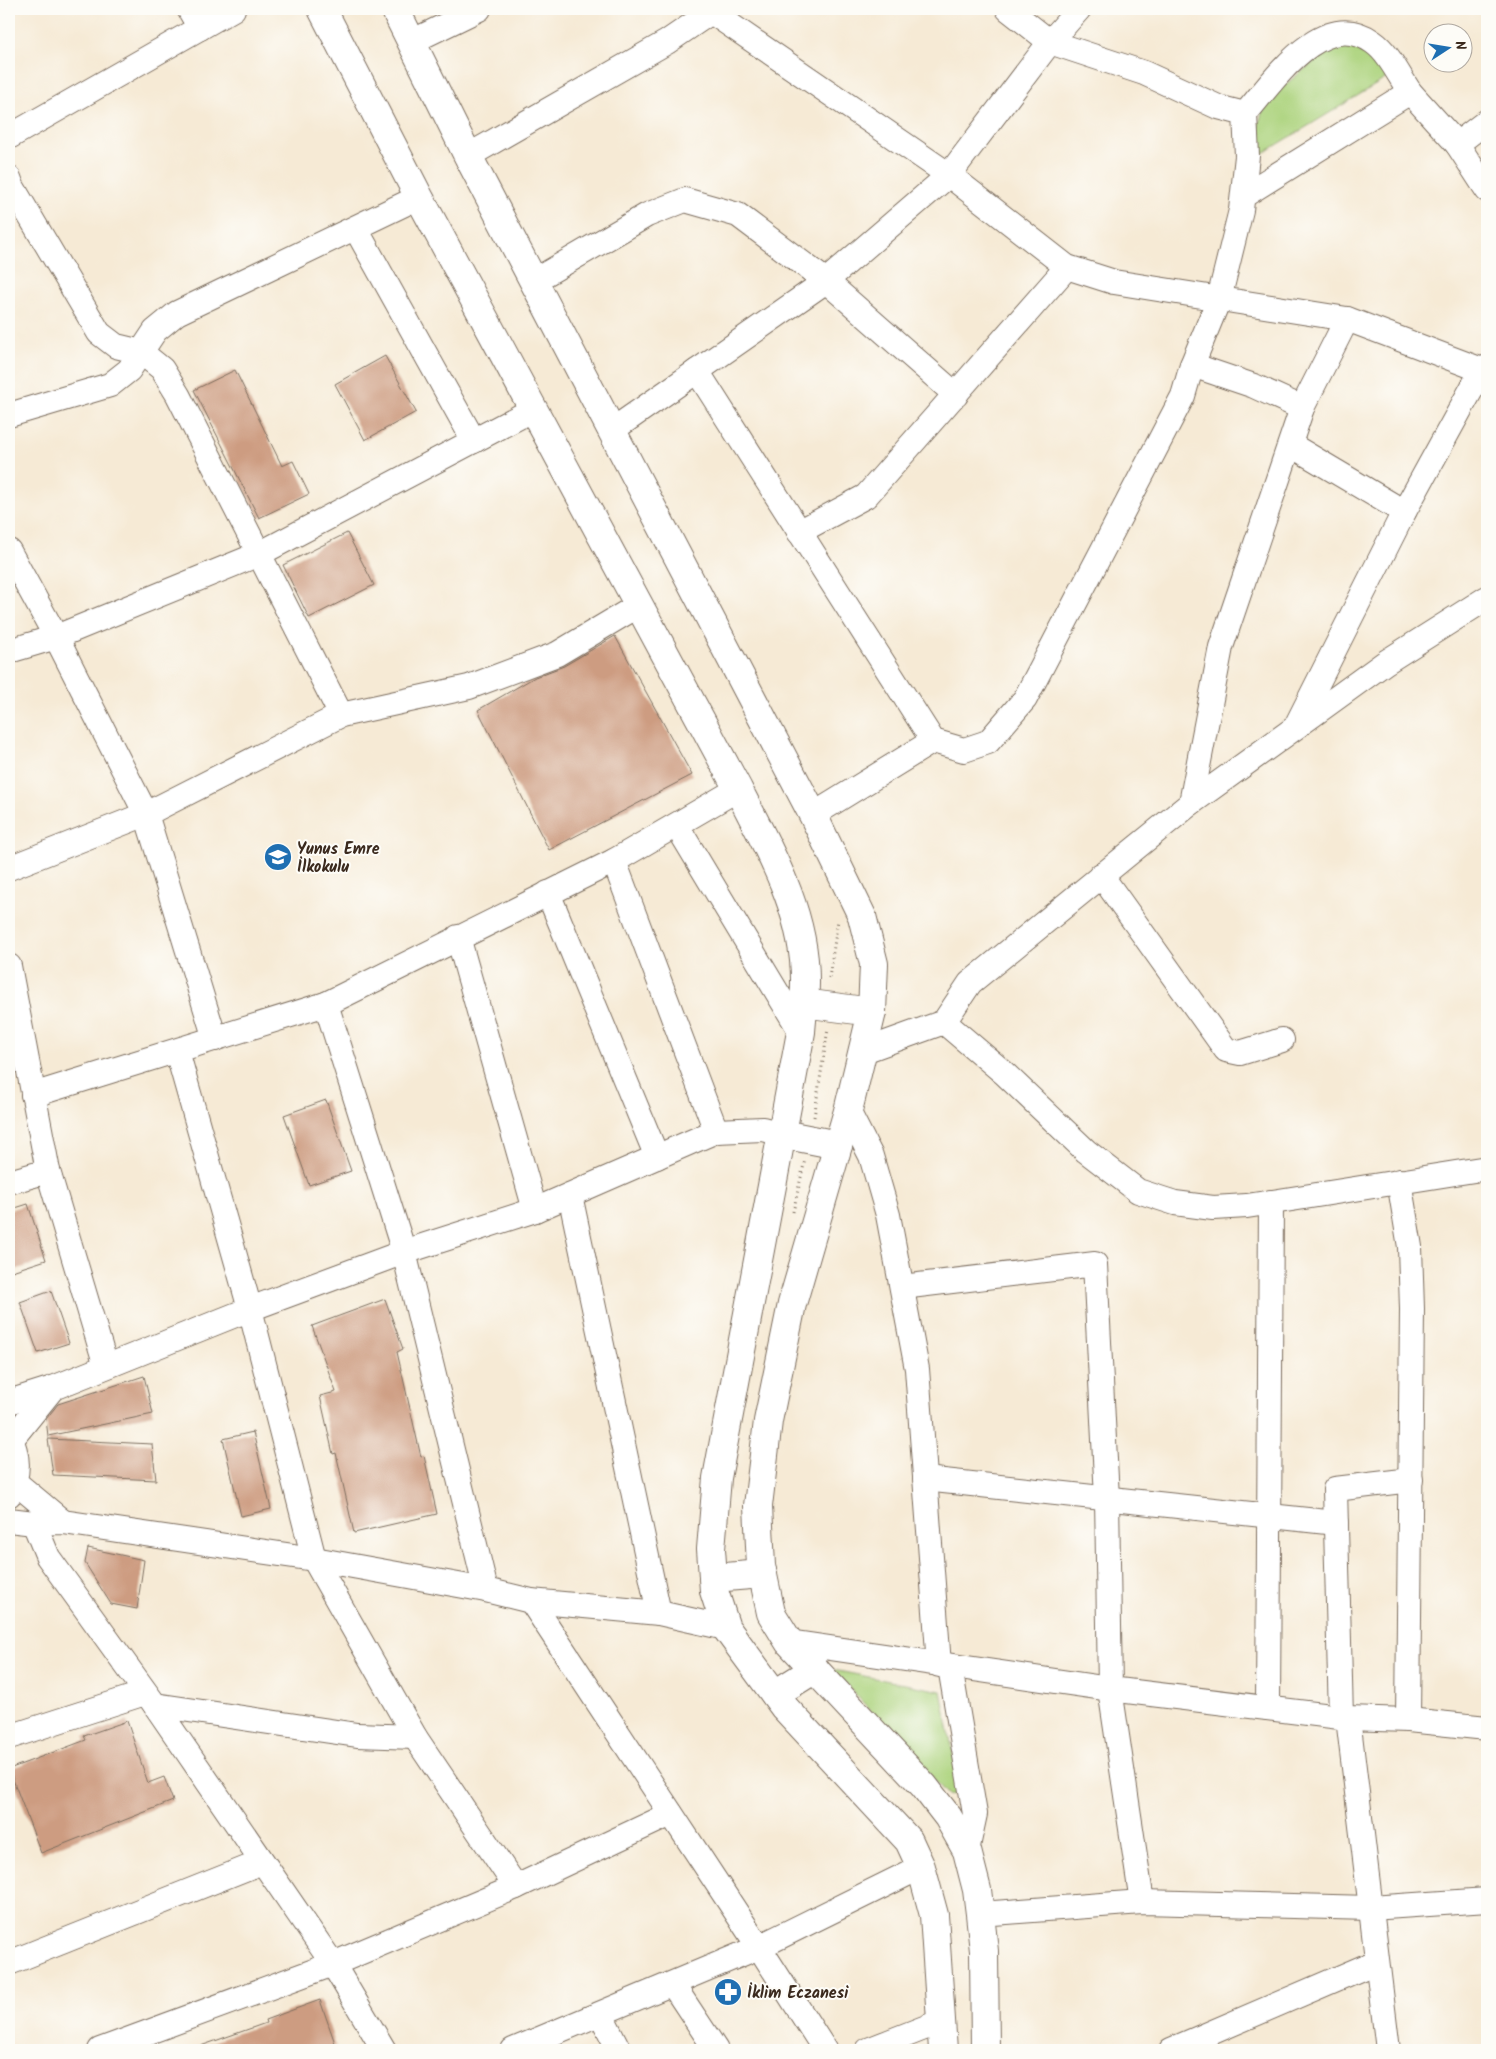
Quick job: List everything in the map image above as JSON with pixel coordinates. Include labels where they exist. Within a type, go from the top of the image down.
[{"type":"main road","points":[[322,9],[420,197],[738,789],[788,890],[797,923],[805,982],[816,1005]]},
{"type":"main road","points":[[395,9],[468,156],[813,814],[862,916],[874,964],[872,1012],[848,1110],[792,1304],[768,1421],[758,1506],[763,1574],[771,1613],[789,1642],[924,1786],[948,1817],[967,1851],[977,1890],[984,1951],[985,2050]]},
{"type":"main road","points":[[816,1005],[872,1012]]},
{"type":"main road","points":[[816,1005],[801,1032],[718,1478],[711,1549],[714,1591],[726,1628],[775,1694],[909,1841],[921,1867],[934,1915],[943,2050]]},
{"type":"main road","points":[[782,1134],[838,1145]]},
{"type":"main road","points":[[713,1578],[763,1574]]},
{"type":"main road","points":[[775,1694],[815,1669]]},
{"type":"street","points":[[9,137],[195,18],[233,9]]},
{"type":"street","points":[[411,42],[479,9]]},
{"type":"street","points":[[1008,9],[1050,42],[1144,74],[1218,107],[1245,114]]},
{"type":"street","points":[[611,431],[826,281],[949,176],[1050,42],[1079,9]]},
{"type":"street","points":[[468,156],[667,42],[709,10],[949,176],[1067,266],[1114,282],[1347,319],[1486,369],[1404,512],[1296,728]]},
{"type":"street","points":[[697,371],[933,741],[964,750],[988,742],[1025,700],[1183,396],[1192,365],[1219,299],[1242,210],[1247,156],[1245,114],[1301,50],[1320,39],[1332,36],[1358,35],[1374,43],[1391,62],[1410,92],[1457,144],[1487,190]]},
{"type":"street","points":[[1243,196],[1410,92]]},
{"type":"street","points":[[1457,144],[1487,121]]},
{"type":"street","points":[[9,178],[99,333],[116,346],[141,352],[162,369],[178,395],[341,715]]},
{"type":"street","points":[[9,416],[110,385],[129,370],[154,331],[177,314],[420,197]]},
{"type":"street","points":[[534,281],[647,215],[685,200],[738,215],[826,281],[956,395]]},
{"type":"street","points":[[356,229],[474,441]]},
{"type":"street","points":[[799,532],[866,496],[1067,266]]},
{"type":"street","points":[[1191,803],[1220,647],[1291,445],[1302,408],[1347,319]]},
{"type":"street","points":[[1192,365],[1254,386],[1302,408]]},
{"type":"street","points":[[9,651],[56,637],[259,554],[534,409]]},
{"type":"street","points":[[1291,445],[1404,512]]},
{"type":"street","points":[[9,551],[56,637],[146,814],[214,1039]]},
{"type":"street","points":[[9,868],[146,814],[341,715],[469,687],[557,654],[639,605]]},
{"type":"street","points":[[861,1052],[944,1022],[970,982],[1191,803],[1386,662],[1482,605]]},
{"type":"street","points":[[813,814],[933,741]]},
{"type":"street","points":[[33,1096],[326,1004],[614,861],[738,789]]},
{"type":"street","points":[[676,826],[801,1032]]},
{"type":"street","points":[[614,861],[716,1131]]},
{"type":"street","points":[[1101,876],[1226,1050],[1240,1053],[1282,1040]]},
{"type":"street","points":[[548,893],[656,1157]]},
{"type":"street","points":[[458,937],[535,1210]]},
{"type":"street","points":[[9,966],[48,1172],[106,1366]]},
{"type":"street","points":[[326,1004],[404,1252],[486,1590]]},
{"type":"street","points":[[944,1022],[1004,1073],[1086,1151],[1138,1191],[1175,1203],[1213,1208],[1271,1202],[1487,1168]]},
{"type":"street","points":[[177,1051],[250,1309],[314,1559],[415,1737],[516,1886]]},
{"type":"street","points":[[848,1110],[871,1156],[888,1215],[917,1369],[925,1479],[944,1666],[975,1814],[967,1851]]},
{"type":"street","points":[[9,1402],[53,1388],[250,1309],[404,1252],[535,1210],[716,1131],[763,1129],[782,1134]]},
{"type":"street","points":[[9,1182],[48,1172]]},
{"type":"street","points":[[1399,1181],[1410,1247],[1412,1310],[1408,1720]]},
{"type":"street","points":[[570,1195],[659,1613]]},
{"type":"street","points":[[1268,1708],[1271,1202]]},
{"type":"street","points":[[902,1287],[1095,1264],[1107,1498],[1110,1690],[1142,1902]]},
{"type":"street","points":[[53,1388],[10,1437],[16,1450],[18,1466],[12,1489],[64,1522]]},
{"type":"street","points":[[925,1479],[1336,1523]]},
{"type":"street","points":[[1388,2050],[1345,1718],[1335,1489],[1411,1480]]},
{"type":"street","points":[[9,1520],[34,1523],[64,1522],[314,1559],[486,1590],[531,1601],[659,1613],[726,1628]]},
{"type":"street","points":[[34,1523],[48,1557],[150,1699],[333,1964],[384,2050]]},
{"type":"street","points":[[531,1601],[760,1947],[825,2050]]},
{"type":"street","points":[[789,1642],[1110,1690],[1345,1718],[1408,1720],[1487,1728]]},
{"type":"street","points":[[9,1737],[150,1699],[357,1736],[415,1737]]},
{"type":"street","points":[[100,2050],[333,1964],[516,1886],[671,1814]]},
{"type":"street","points":[[9,1964],[262,1862]]},
{"type":"street","points":[[513,2050],[674,1985],[760,1947],[921,1867]]},
{"type":"street","points":[[980,1914],[1142,1902],[1371,1908],[1487,1900]]},
{"type":"street","points":[[1174,2050],[1376,1962]]},
{"type":"street","points":[[674,1985],[716,2050]]},
{"type":"street","points":[[601,2015],[619,2050]]},
{"type":"street","points":[[868,2050],[942,2021]]},
{"type":"path","points":[[792,1217],[810,1139],[828,1026],[816,1005],[827,987],[838,915]]},
{"type":"green space","points":[[1361,37],[1390,76],[1259,156],[1255,139],[1265,101],[1343,38]]},
{"type":"green space","points":[[833,1670],[941,1691],[960,1791],[949,1796]]},
{"type":"building","points":[[385,356],[416,412],[365,440],[335,384]]},
{"type":"building","points":[[235,370],[282,466],[293,461],[309,494],[259,518],[194,390]]},
{"type":"building","points":[[347,533],[374,585],[309,618],[283,565]]},
{"type":"building","points":[[615,636],[692,775],[549,850],[478,710],[535,677],[564,666]]},
{"type":"building","points":[[326,1100],[351,1171],[309,1185],[284,1115]]},
{"type":"building","points":[[28,1204],[46,1260],[12,1271],[9,1262],[9,1210]]},
{"type":"building","points":[[51,1291],[69,1343],[38,1353],[20,1302]]},
{"type":"building","points":[[385,1299],[403,1349],[397,1352],[421,1457],[424,1456],[437,1514],[354,1533],[336,1453],[333,1454],[320,1396],[336,1392],[312,1326]]},
{"type":"building","points":[[144,1376],[153,1414],[48,1436],[46,1419],[58,1404]]},
{"type":"building","points":[[253,1432],[271,1509],[241,1516],[223,1439]]},
{"type":"building","points":[[48,1439],[152,1444],[156,1480],[53,1475]]},
{"type":"building","points":[[88,1548],[144,1560],[137,1609],[111,1604],[85,1563]]},
{"type":"building","points":[[127,1721],[148,1783],[164,1777],[173,1801],[41,1853],[9,1769],[86,1740],[84,1736]]},
{"type":"building","points":[[320,2000],[336,2046],[323,2050],[195,2050],[195,2048],[266,2023],[265,2020]]},
{"type":"place","name":"Yunus Emre İlkokulu","points":[[278,857]]},
{"type":"place","name":"İklim Eczanesi","points":[[728,1992]]}]
